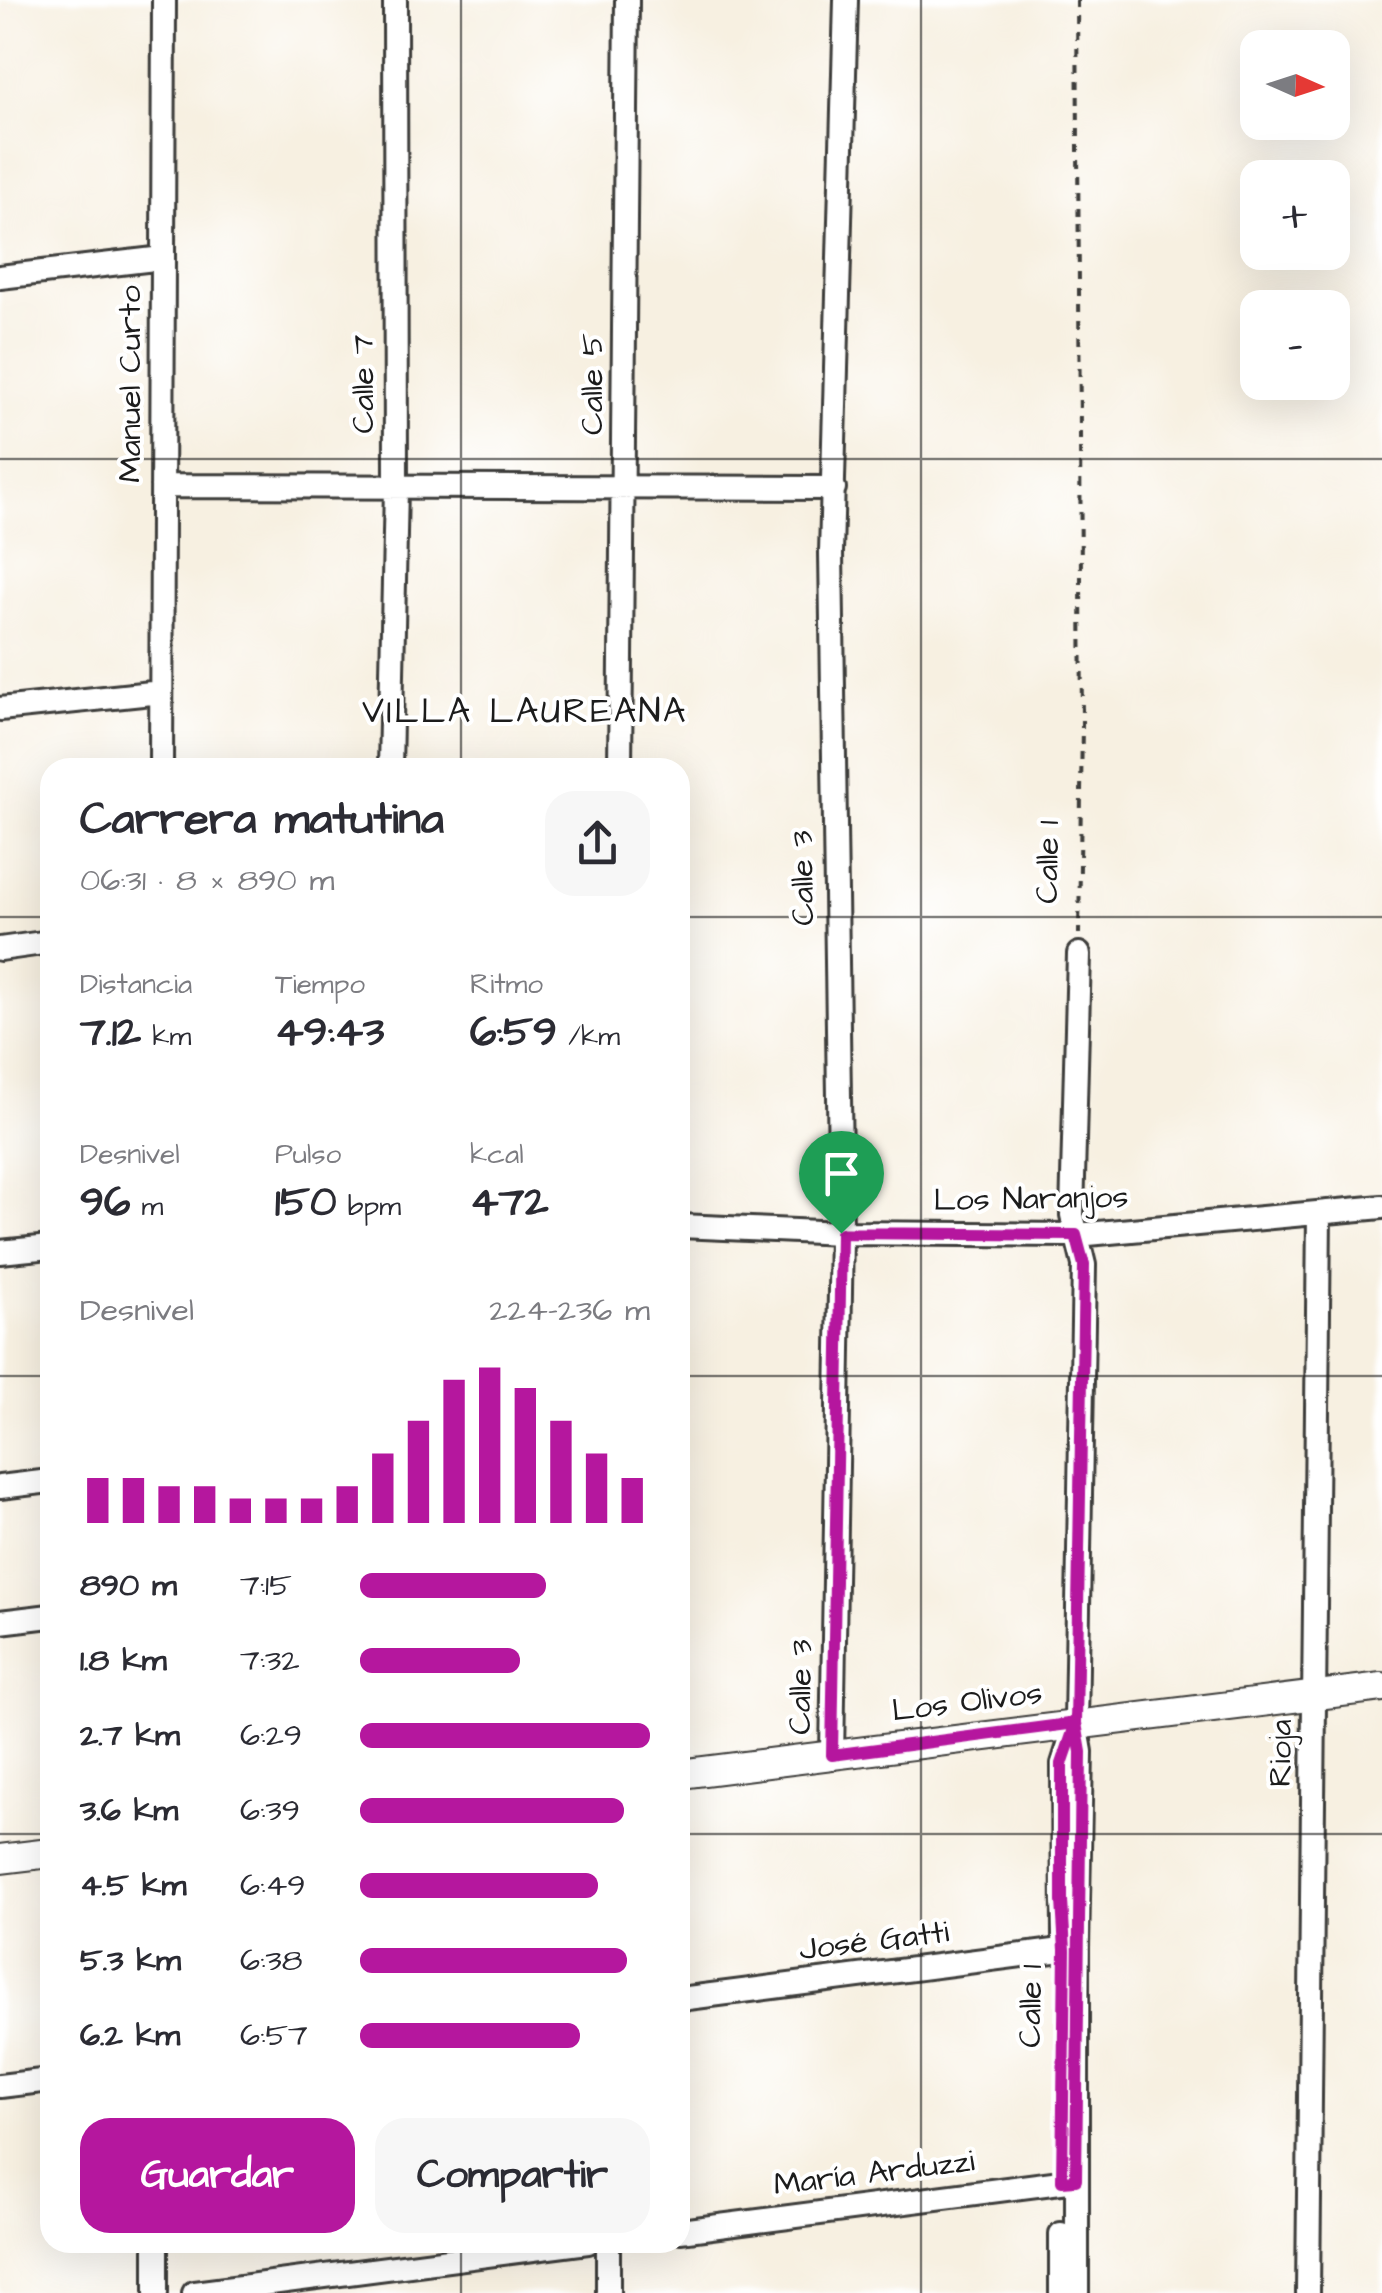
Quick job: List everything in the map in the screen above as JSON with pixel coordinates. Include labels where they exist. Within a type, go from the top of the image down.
[{"type":"street","name":"Manuel Curto","points":[[160,758],[164,0]]},
{"type":"street","name":"Calle 7","points":[[390,758],[396,486],[395,0]]},
{"type":"street","name":"Calle 5","points":[[620,758],[627,0]]},
{"type":"street","name":"Calle 3","points":[[832,1755],[841,1233],[831,554],[846,0]]},
{"type":"street","points":[[0,277],[163,258]]},
{"type":"street","points":[[162,486],[834,488]]},
{"type":"street","points":[[0,708],[161,692]]},
{"type":"street","points":[[0,949],[40,943]]},
{"type":"street","name":"Calle 1","points":[[1076,2293],[1069,2180],[1071,1949],[1081,1752],[1076,1723],[1084,1265],[1072,1216],[1079,954]]},
{"type":"street","name":"Los Naranjos","points":[[690,1226],[841,1233],[1076,1235],[1382,1206]]},
{"type":"street","name":"Rioja","points":[[1308,2293],[1318,1214]]},
{"type":"street","points":[[0,1252],[40,1247]]},
{"type":"street","points":[[0,1486],[40,1482]]},
{"type":"street","points":[[0,1622],[40,1617]]},
{"type":"street","name":"Los Olivos","points":[[690,1773],[1382,1687]]},
{"type":"street","points":[[0,1859],[40,1854]]},
{"type":"street","name":"José Gatti","points":[[690,1998],[1071,1949]]},
{"type":"street","points":[[0,2086],[40,2081]]},
{"type":"street","name":"Calle 1","points":[[1060,2293],[1069,2180]]},
{"type":"street","name":"María Arduzzi","points":[[690,2230],[1069,2180]]},
{"type":"street","points":[[156,2253],[156,2293]]},
{"type":"street","points":[[194,2293],[503,2253]]},
{"type":"street","points":[[608,2253],[608,2293]]},
{"type":"path","name":"Calle 1","points":[[1077,0],[1082,704],[1079,954]]},
{"type":"district","name":"VILLA LAUREANA","points":[[525,711]]},
{"type":"route","points":[[841,1233],[832,1755],[1076,1723],[1081,1752],[1076,2180],[1062,2181],[1062,1764],[1076,1723],[1084,1265],[1076,1235],[841,1233]]}]
